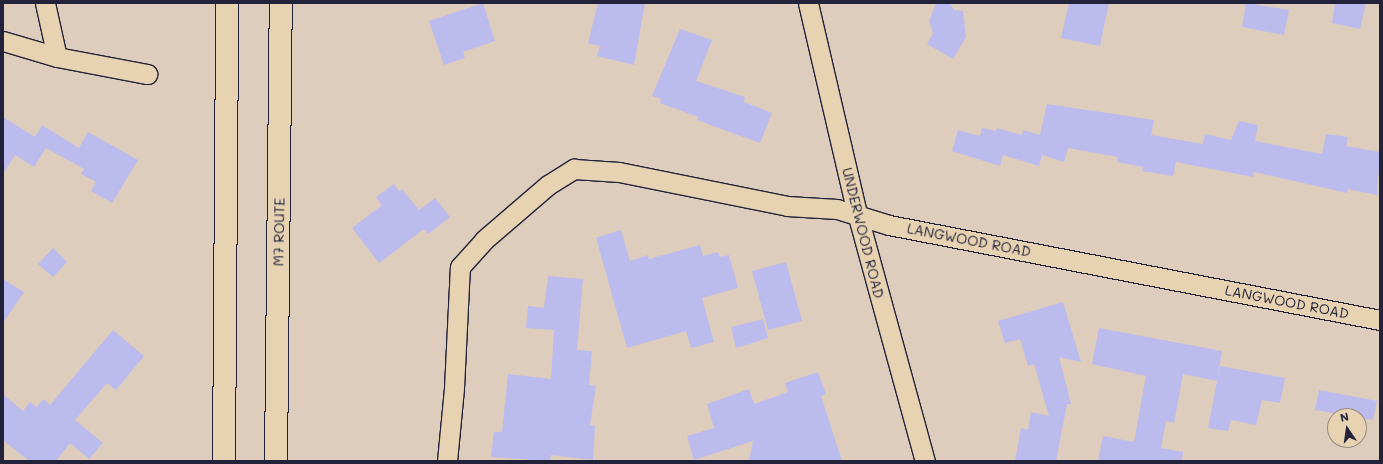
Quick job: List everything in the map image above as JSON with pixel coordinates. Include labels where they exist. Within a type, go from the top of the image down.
[{"type":"highway","points":[[224,461],[227,3]]},
{"type":"highway","name":"M7 ROUTE","points":[[276,461],[282,3]]},
{"type":"street","points":[[45,3],[57,57]]},
{"type":"street","name":"UNDERWOOD ROAD","points":[[808,3],[856,213],[924,461]]},
{"type":"street","points":[[3,41],[57,57],[148,74]]},
{"type":"street","name":"LANGWOOD ROAD","points":[[447,461],[460,267],[484,240],[560,176],[574,170],[595,169],[787,206],[856,213],[888,225],[1380,320]]},
{"type":"building","points":[[483,3],[495,41],[463,52],[465,58],[444,65],[429,21]]},
{"type":"building","points":[[598,3],[645,3],[634,65],[597,56],[600,46],[588,43]]},
{"type":"building","points":[[936,3],[950,3],[954,10],[963,11],[966,37],[953,59],[927,44],[933,33],[929,21]]},
{"type":"building","points":[[1069,3],[1109,3],[1100,46],[1061,38]]},
{"type":"building","points":[[1246,3],[1289,10],[1284,35],[1242,27]]},
{"type":"building","points":[[1335,3],[1366,3],[1360,29],[1332,23]]},
{"type":"building","points":[[680,29],[712,40],[696,81],[745,97],[744,102],[772,113],[760,143],[697,120],[698,117],[660,103],[661,99],[652,96]]},
{"type":"building","points":[[1047,104],[1154,120],[1151,135],[1203,144],[1205,134],[1231,140],[1239,121],[1258,125],[1255,141],[1322,154],[1326,134],[1348,137],[1346,146],[1380,152],[1377,195],[1348,189],[1347,193],[1254,172],[1253,177],[1176,162],[1173,176],[1142,171],[1143,167],[1117,162],[1118,157],[1068,148],[1064,162],[1042,155],[1039,166],[1003,155],[1000,166],[952,151],[958,130],[980,136],[982,128],[996,131],[997,128],[1022,135],[1023,130],[1040,135]]},
{"type":"building","points":[[3,117],[35,137],[42,125],[79,148],[88,132],[138,160],[112,203],[91,191],[96,182],[81,174],[84,169],[46,148],[34,167],[15,155],[3,174]]},
{"type":"building","points":[[394,184],[399,191],[402,189],[419,210],[435,198],[450,217],[428,234],[424,229],[379,263],[352,228],[382,205],[376,197]]},
{"type":"building","points":[[621,230],[630,261],[648,255],[649,259],[700,245],[703,256],[718,252],[720,257],[729,255],[738,288],[702,298],[714,342],[691,348],[686,331],[627,348],[596,238]]},
{"type":"building","points":[[53,248],[67,262],[53,277],[38,264]]},
{"type":"building","points":[[786,262],[802,321],[768,330],[752,271]]},
{"type":"building","points":[[548,276],[583,279],[577,350],[592,351],[589,385],[596,386],[590,425],[595,426],[593,460],[551,455],[550,461],[491,457],[494,432],[502,432],[508,374],[551,379],[554,330],[526,328],[528,306],[544,308]]},
{"type":"building","points":[[3,279],[24,292],[3,323]]},
{"type":"building","points":[[1063,302],[1081,362],[1059,357],[1071,404],[1067,404],[1056,461],[1015,461],[1021,428],[1028,430],[1031,412],[1049,416],[1034,364],[1028,366],[1020,339],[1005,343],[998,321]]},
{"type":"building","points":[[763,319],[768,338],[736,348],[731,327]]},
{"type":"building","points":[[1099,328],[1222,351],[1217,381],[1183,374],[1174,423],[1166,421],[1161,448],[1183,452],[1182,461],[1098,461],[1103,436],[1134,442],[1146,376],[1092,364]]},
{"type":"building","points":[[113,330],[144,356],[116,390],[107,383],[75,420],[103,443],[89,459],[70,443],[56,461],[29,461],[3,440],[3,394],[23,411],[30,402],[37,407],[43,399],[50,405]]},
{"type":"building","points":[[1220,366],[1285,378],[1280,403],[1262,400],[1256,425],[1231,420],[1228,431],[1208,428]]},
{"type":"building","points":[[818,372],[826,394],[821,396],[842,461],[749,461],[753,441],[694,460],[687,436],[714,428],[707,404],[749,389],[754,404],[788,392],[785,383]]},
{"type":"building","points":[[1319,390],[1377,401],[1373,420],[1367,419],[1367,408],[1327,408],[1327,412],[1315,410]]}]
